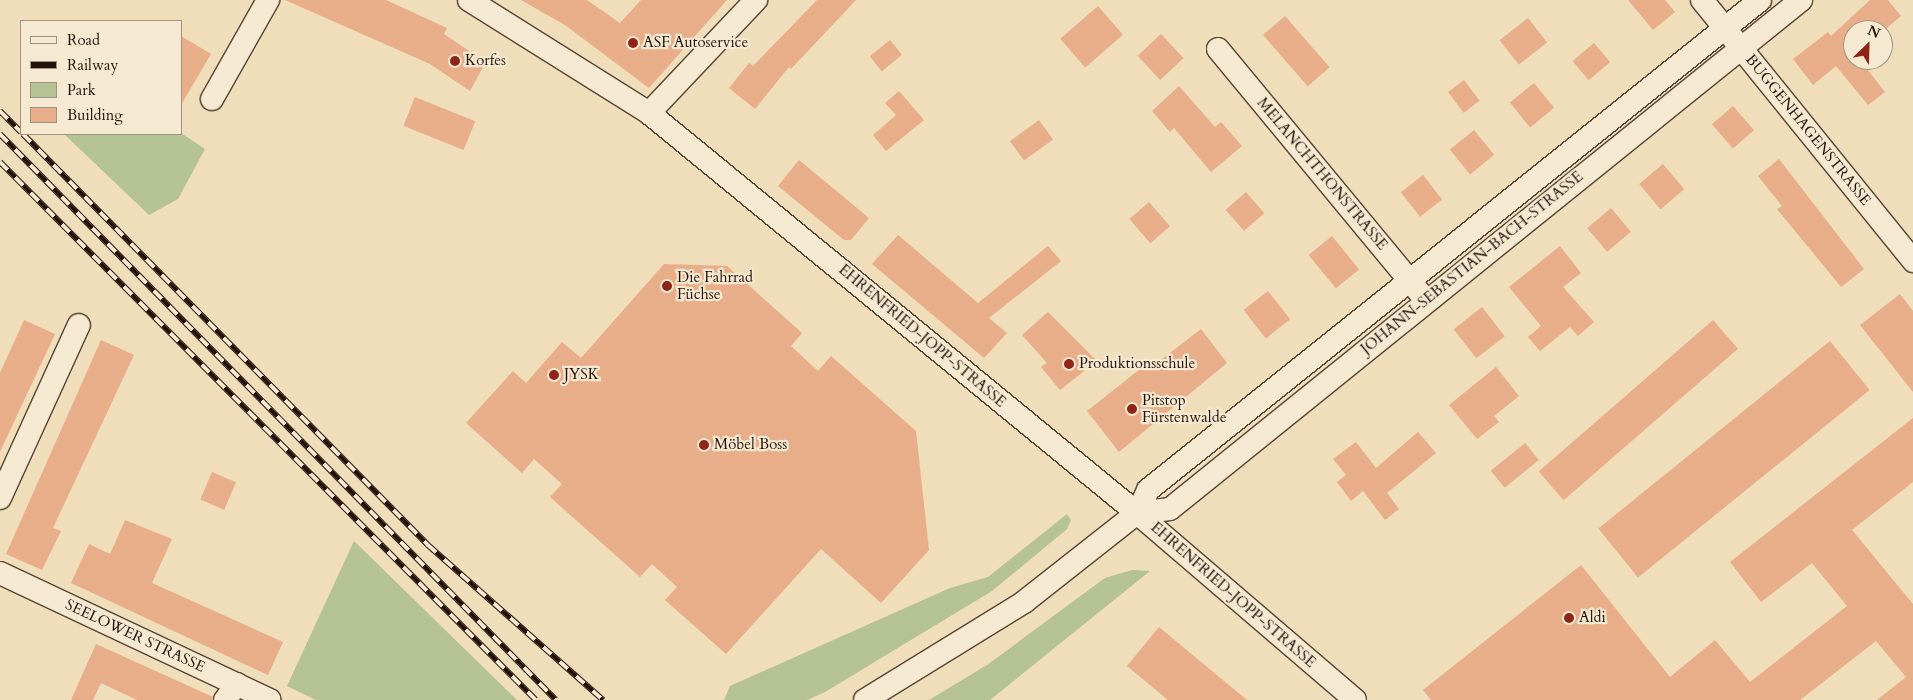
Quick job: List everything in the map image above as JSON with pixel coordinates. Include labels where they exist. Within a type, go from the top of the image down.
[{"type":"street","points":[[212,99],[268,0]]},
{"type":"street","name":"EHRENFRIED-JOPP-STRASSE","points":[[468,0],[649,112],[1137,513],[1355,700]]},
{"type":"street","points":[[649,112],[756,0]]},
{"type":"street","name":"BUGGENHAGENSTRASSE","points":[[1702,0],[1913,260]]},
{"type":"street","name":"JOHANN-SEBASTIAN-BACH-STRASSE","points":[[865,700],[1024,602],[1137,513],[1148,490],[1411,282],[1760,0]]},
{"type":"street","name":"JOHANN-SEBASTIAN-BACH-STRASSE","points":[[1137,513],[1170,508],[1801,0]]},
{"type":"street","name":"MELANCHTHONSTRASSE","points":[[1218,49],[1426,300]]},
{"type":"street","points":[[0,498],[80,325]]},
{"type":"street","name":"SEELOWER STRASSE","points":[[0,573],[231,692],[270,700]]},
{"type":"green space","points":[[182,134],[205,149],[178,199],[149,215],[65,135]]},
{"type":"green space","points":[[1067,514],[1071,520],[1067,529],[992,591],[825,692],[807,700],[724,700],[730,686],[950,588],[988,577]]},
{"type":"green space","points":[[354,541],[517,700],[316,700],[287,686]]},
{"type":"green space","points":[[1132,570],[1150,571],[990,700],[929,700],[987,665],[1105,578]]},
{"type":"building","points":[[285,0],[386,0],[447,28],[444,34],[475,55],[471,62],[483,67],[470,91],[430,64]]},
{"type":"building","points":[[521,0],[587,0],[620,23],[641,0],[727,0],[649,88],[565,25]]},
{"type":"building","points":[[817,0],[856,0],[791,69],[789,67],[755,109],[729,88],[749,63],[753,66]]},
{"type":"building","points":[[1628,0],[1665,0],[1675,12],[1653,30]]},
{"type":"building","points":[[1870,0],[1888,0],[1901,16],[1893,23],[1893,20],[1848,20]]},
{"type":"building","points":[[1098,6],[1123,35],[1085,67],[1060,39]]},
{"type":"building","points":[[1285,16],[1330,67],[1308,86],[1263,35]]},
{"type":"building","points":[[1528,18],[1547,42],[1519,65],[1500,40]]},
{"type":"building","points":[[1843,25],[1843,70],[1868,70],[1885,92],[1868,105],[1836,66],[1813,85],[1793,59],[1828,32],[1831,36]]},
{"type":"building","points":[[1161,34],[1184,58],[1160,80],[1138,56]]},
{"type":"building","points":[[182,37],[211,54],[182,103]]},
{"type":"building","points":[[890,40],[902,55],[882,71],[870,56]]},
{"type":"building","points":[[1594,43],[1610,62],[1589,80],[1573,61]]},
{"type":"building","points":[[1464,80],[1480,101],[1464,113],[1448,92]]},
{"type":"building","points":[[1534,83],[1554,108],[1530,127],[1510,103]]},
{"type":"building","points":[[1179,86],[1215,127],[1221,122],[1242,146],[1211,172],[1174,128],[1170,132],[1152,111]]},
{"type":"building","points":[[899,91],[924,120],[886,151],[873,135],[896,115],[885,103]]},
{"type":"building","points":[[415,97],[475,121],[464,150],[403,126]]},
{"type":"building","points":[[1733,106],[1754,130],[1733,149],[1712,124]]},
{"type":"building","points":[[1039,120],[1053,139],[1024,161],[1010,141]]},
{"type":"building","points":[[1474,130],[1494,155],[1470,174],[1450,150]]},
{"type":"building","points":[[1779,159],[1864,269],[1841,287],[1777,209],[1782,206],[1758,176]]},
{"type":"building","points":[[799,160],[869,218],[851,240],[844,240],[778,186]]},
{"type":"building","points":[[1663,164],[1684,189],[1660,209],[1639,184]]},
{"type":"building","points":[[1423,175],[1442,199],[1420,217],[1401,192]]},
{"type":"building","points":[[1246,192],[1264,213],[1244,231],[1226,210]]},
{"type":"building","points":[[1149,202],[1170,226],[1150,243],[1129,219]]},
{"type":"building","points":[[1611,208],[1631,232],[1607,252],[1587,228]]},
{"type":"building","points":[[898,235],[978,303],[1048,246],[1061,261],[989,318],[1007,333],[984,358],[872,264]]},
{"type":"building","points":[[1332,236],[1359,269],[1336,288],[1309,255]]},
{"type":"building","points":[[1560,246],[1581,273],[1563,287],[1594,322],[1578,336],[1570,327],[1540,351],[1528,337],[1541,326],[1509,287]]},
{"type":"building","name":"Möbel Boss","points":[[664,264],[727,266],[802,333],[791,346],[818,371],[831,356],[916,431],[929,550],[881,603],[821,549],[726,654],[665,600],[677,587],[652,564],[640,577],[550,497],[562,484],[534,459],[522,473],[466,423],[513,371],[526,383],[562,342],[581,358]]},
{"type":"building","points":[[1268,291],[1290,319],[1266,338],[1244,310]]},
{"type":"building","points":[[1900,294],[1913,311],[1913,392],[1860,325]]},
{"type":"building","points":[[1482,307],[1505,336],[1476,358],[1454,329]]},
{"type":"building","points":[[1048,312],[1097,361],[1060,390],[1041,367],[1047,363],[1022,335]]},
{"type":"building","points":[[24,320],[55,334],[0,452],[0,373]]},
{"type":"building","points":[[1713,320],[1738,349],[1564,500],[1539,472]]},
{"type":"building","points":[[1201,329],[1227,363],[1119,452],[1087,411],[1144,366],[1148,370]]},
{"type":"building","points":[[101,340],[134,355],[53,528],[61,531],[42,570],[6,554]]},
{"type":"building","points":[[1830,341],[1870,390],[1638,577],[1598,529]]},
{"type":"building","points":[[1496,367],[1519,396],[1494,416],[1499,422],[1477,439],[1449,405]]},
{"type":"building","points":[[1913,418],[1913,482],[1852,530],[1913,604],[1913,700],[1877,700],[1906,677],[1876,641],[1800,700],[1431,700],[1423,690],[1581,565],[1670,677],[1715,640],[1750,682],[1847,606],[1812,563],[1761,602],[1730,562]]},
{"type":"building","points":[[1418,432],[1436,453],[1387,493],[1399,509],[1385,520],[1363,491],[1351,501],[1337,482],[1346,475],[1333,459],[1356,442],[1376,468]]},
{"type":"building","points":[[1525,443],[1539,460],[1505,488],[1491,471]]},
{"type":"building","points":[[212,472],[236,482],[224,510],[200,500]]},
{"type":"building","points":[[125,520],[172,539],[152,583],[283,642],[268,675],[71,583],[89,544],[110,554]]},
{"type":"building","points":[[1159,627],[1247,700],[1168,700],[1127,666]]},
{"type":"building","points":[[96,644],[213,697],[212,700],[137,700],[101,683],[93,700],[71,700]]},
{"type":"railway","points":[[0,111],[20,131]]},
{"type":"railway","points":[[0,134],[556,700]]},
{"type":"railway","points":[[24,135],[428,545],[603,700]]},
{"type":"railway","points":[[0,162],[536,700]]},
{"type":"place","name":"ASF Autoservice","points":[[633,43]]},
{"type":"place","name":"Korfes","points":[[455,61]]},
{"type":"place","name":"Die Fahrrad Füchse","points":[[667,286]]},
{"type":"place","name":"Produktionsschule","points":[[1069,364]]},
{"type":"place","name":"JYSK","points":[[554,375]]},
{"type":"place","name":"Pitstop Fürstenwalde","points":[[1132,409]]},
{"type":"place","name":"Möbel Boss","points":[[704,445]]},
{"type":"place","name":"Aldi","points":[[1569,618]]}]
